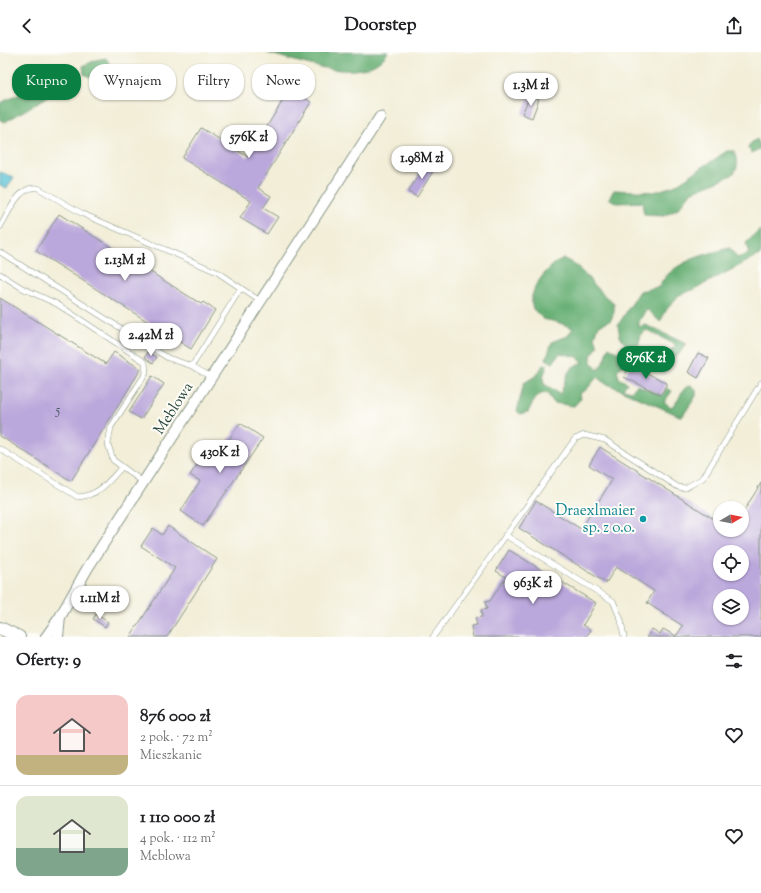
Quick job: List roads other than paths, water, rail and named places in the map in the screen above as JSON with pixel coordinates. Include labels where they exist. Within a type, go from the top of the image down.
[{"type":"street","name":"Meblowa","points":[[46,637],[60,617],[87,569],[380,117]]},
{"type":"street","points":[[58,637],[60,617]]},
{"type":"street","points":[[0,628],[19,637]]},
{"type":"lane","points":[[0,227],[21,193],[30,188],[38,188],[84,214],[210,269],[260,301]]},
{"type":"lane","points":[[0,252],[168,358],[192,366],[211,378]]},
{"type":"lane","points":[[0,274],[22,288],[56,304],[145,362],[146,373],[111,427],[108,444],[113,460],[143,482]]},
{"type":"lane","points":[[192,366],[241,288]]},
{"type":"lane","points":[[432,637],[575,440],[584,435],[605,440],[678,487],[685,488],[703,478],[761,383]]},
{"type":"lane","points":[[0,449],[78,497],[90,496],[104,486],[122,467]]},
{"type":"lane","points":[[505,536],[613,601],[621,620],[624,637]]},
{"type":"water","points":[[0,172],[14,177],[7,188],[0,185]]},
{"type":"place","name":"Draexlmaier sp. z o.o.","points":[[643,519]]}]
